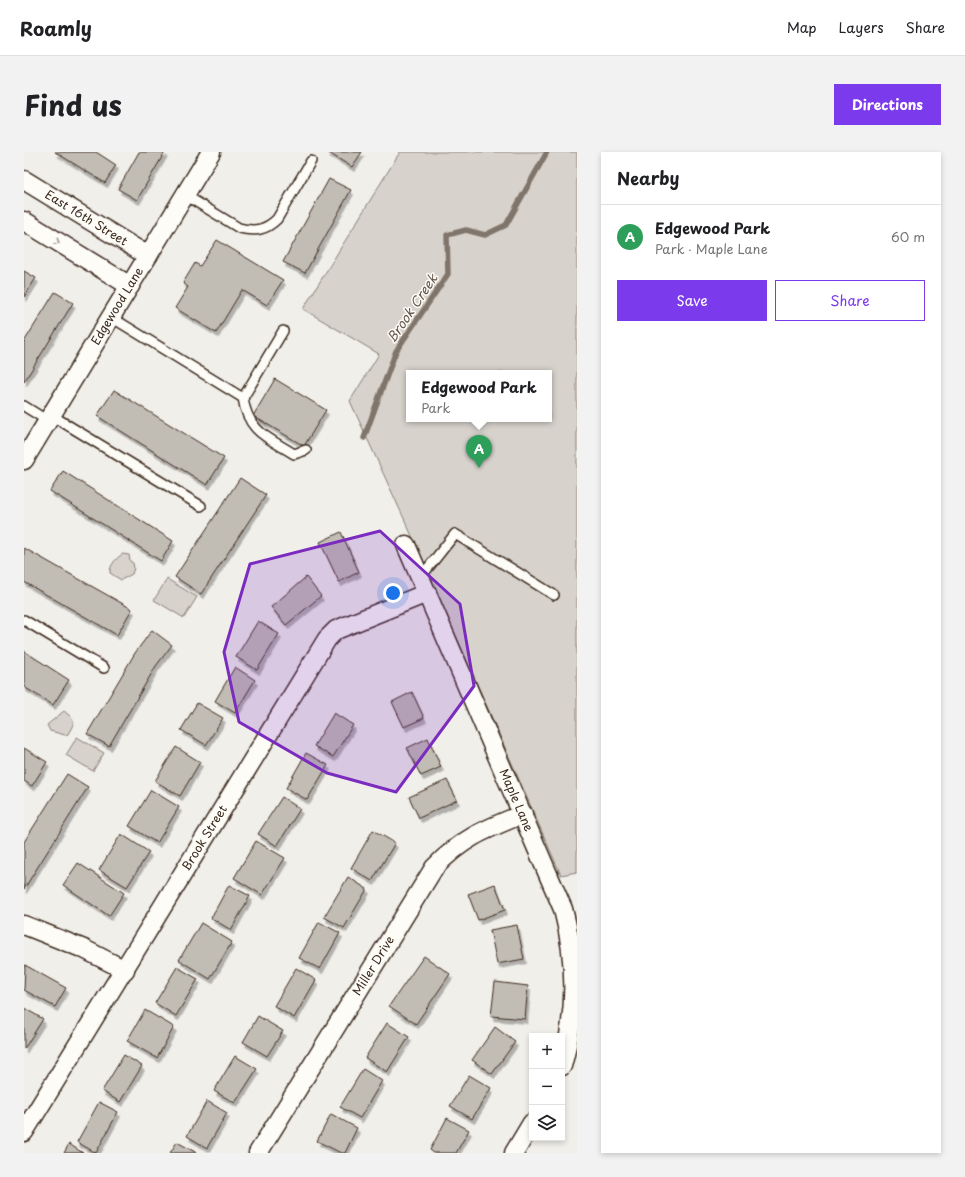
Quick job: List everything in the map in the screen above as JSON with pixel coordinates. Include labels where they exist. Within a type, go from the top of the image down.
[{"type":"street","name":"Edgewood Lane","points":[[24,460],[211,152]]},
{"type":"street","name":"East 16th Street","points":[[24,180],[148,256]]},
{"type":"street","points":[[24,221],[130,286]]},
{"type":"street","name":"Maple Lane","points":[[406,545],[563,909],[572,942],[576,977],[575,1009],[570,1041],[565,1057]]},
{"type":"street","name":"Brook Street","points":[[24,1132],[125,970],[327,639],[336,630],[424,586]]},
{"type":"street","name":"Miller Drive","points":[[258,1153],[434,868],[447,854],[462,842],[478,833],[523,814]]},
{"type":"street","points":[[24,925],[84,948],[125,970]]},
{"type":"street","points":[[514,1153],[529,1128]]},
{"type":"lane","points":[[185,194],[240,228],[249,231],[259,230],[269,226],[277,219],[311,161]]},
{"type":"lane","points":[[111,317],[243,398]]},
{"type":"lane","points":[[283,331],[243,398],[245,412],[252,426],[268,438],[294,454],[306,450]]},
{"type":"lane","points":[[24,406],[49,418],[200,506]]},
{"type":"lane","points":[[424,586],[455,534],[554,595]]},
{"type":"lane","points":[[24,620],[104,668]]},
{"type":"highlighted area","points":[[380,531],[460,604],[474,686],[396,792],[327,773],[239,722],[224,652],[250,564]]},
{"type":"shaded area","points":[[400,152],[577,152],[577,872],[561,875],[412,536],[350,401],[379,354],[303,309]]},
{"type":"shaded area","points":[[123,554],[129,555],[130,561],[133,563],[134,568],[132,574],[121,580],[110,573],[110,570],[118,557]]},
{"type":"shaded area","points":[[167,579],[197,597],[184,618],[154,600]]},
{"type":"shaded area","points":[[64,711],[70,716],[74,723],[68,734],[65,735],[50,731],[47,725]]},
{"type":"shaded area","points":[[77,737],[104,753],[93,771],[66,755]]},
{"type":"building","points":[[55,152],[96,152],[116,165],[105,183]]},
{"type":"building","points":[[139,152],[165,152],[137,200],[118,189]]},
{"type":"building","points":[[327,152],[362,152],[352,167]]},
{"type":"building","points":[[329,179],[351,190],[305,273],[283,262]]},
{"type":"building","points":[[217,240],[283,280],[267,305],[242,290],[216,333],[175,308],[188,287],[183,283],[195,263],[200,266]]},
{"type":"building","points":[[24,271],[36,278],[24,297]]},
{"type":"building","points":[[55,292],[73,303],[24,382],[24,342]]},
{"type":"building","points":[[275,379],[326,410],[304,446],[253,416]]},
{"type":"building","points":[[114,390],[224,458],[207,485],[97,416]]},
{"type":"building","points":[[63,471],[173,541],[161,561],[50,491]]},
{"type":"building","points":[[240,478],[266,495],[201,594],[175,577]]},
{"type":"building","points":[[341,532],[359,572],[339,582],[320,542]]},
{"type":"building","points":[[24,548],[132,609],[117,635],[24,582]]},
{"type":"building","points":[[306,577],[321,596],[286,625],[271,607]]},
{"type":"building","points":[[258,621],[279,634],[257,670],[236,657]]},
{"type":"building","points":[[152,630],[172,645],[156,666],[109,746],[87,734],[135,653]]},
{"type":"building","points":[[24,651],[69,680],[53,705],[24,687]]},
{"type":"building","points":[[235,667],[255,680],[235,713],[215,701]]},
{"type":"building","points":[[412,692],[424,718],[404,727],[392,702]]},
{"type":"building","points":[[197,703],[223,718],[206,745],[181,730]]},
{"type":"building","points":[[334,713],[353,725],[333,757],[314,746]]},
{"type":"building","points":[[428,738],[441,767],[421,776],[407,748]]},
{"type":"building","points":[[176,747],[200,762],[180,796],[155,781]]},
{"type":"building","points":[[24,748],[47,762],[32,786],[24,781]]},
{"type":"building","points":[[306,753],[328,765],[307,800],[286,788]]},
{"type":"building","points":[[67,774],[88,787],[24,889],[24,842]]},
{"type":"building","points":[[447,780],[457,800],[419,818],[409,797]]},
{"type":"building","points":[[151,790],[179,807],[157,843],[129,826]]},
{"type":"building","points":[[282,797],[300,809],[277,846],[258,834]]},
{"type":"building","points":[[373,830],[395,843],[372,881],[351,868]]},
{"type":"building","points":[[121,834],[149,852],[127,887],[99,870]]},
{"type":"building","points":[[256,841],[285,858],[262,895],[234,878]]},
{"type":"building","points":[[78,863],[124,893],[109,916],[63,885]]},
{"type":"building","points":[[348,877],[367,889],[344,928],[324,917]]},
{"type":"building","points":[[495,884],[505,910],[478,920],[468,894]]},
{"type":"building","points":[[229,885],[250,896],[231,930],[211,918]]},
{"type":"building","points":[[319,922],[340,933],[320,969],[299,958]]},
{"type":"building","points":[[201,923],[232,942],[210,979],[179,960]]},
{"type":"building","points":[[517,925],[524,959],[497,964],[490,930]]},
{"type":"building","points":[[424,956],[450,974],[416,1024],[389,1006]]},
{"type":"building","points":[[25,965],[66,988],[55,1007],[24,990]]},
{"type":"building","points":[[177,967],[198,979],[176,1016],[155,1003]]},
{"type":"building","points":[[296,968],[316,980],[294,1018],[274,1006]]},
{"type":"building","points":[[495,982],[528,986],[525,1019],[491,1016]]},
{"type":"building","points":[[24,1008],[43,1019],[24,1049]]},
{"type":"building","points":[[145,1010],[174,1027],[157,1058],[127,1041]]},
{"type":"building","points":[[258,1016],[283,1031],[267,1056],[243,1042]]},
{"type":"building","points":[[387,1023],[409,1037],[387,1072],[365,1058]]},
{"type":"building","points":[[495,1027],[515,1042],[492,1074],[472,1060]]},
{"type":"building","points":[[124,1055],[142,1066],[120,1102],[102,1091]]},
{"type":"building","points":[[235,1056],[257,1069],[235,1103],[214,1091]]},
{"type":"building","points":[[363,1069],[382,1081],[360,1118],[340,1107]]},
{"type":"building","points":[[469,1075],[491,1088],[472,1119],[450,1106]]},
{"type":"building","points":[[207,1101],[227,1113],[207,1148],[187,1136]]},
{"type":"building","points":[[99,1102],[118,1112],[96,1153],[77,1142]]},
{"type":"building","points":[[331,1114],[357,1128],[345,1153],[341,1153],[317,1141]]},
{"type":"building","points":[[447,1118],[469,1130],[456,1153],[434,1153],[430,1150]]},
{"type":"building","points":[[177,1142],[197,1153],[170,1153]]},
{"type":"building","points":[[69,1144],[83,1153],[64,1153]]},
{"type":"waterway","name":"Brook Creek","points":[[364,438],[396,351],[448,274],[447,235],[466,230],[485,235],[506,225],[547,152]]},
{"type":"place","name":"Edgewood Park","points":[[479,468]]}]
